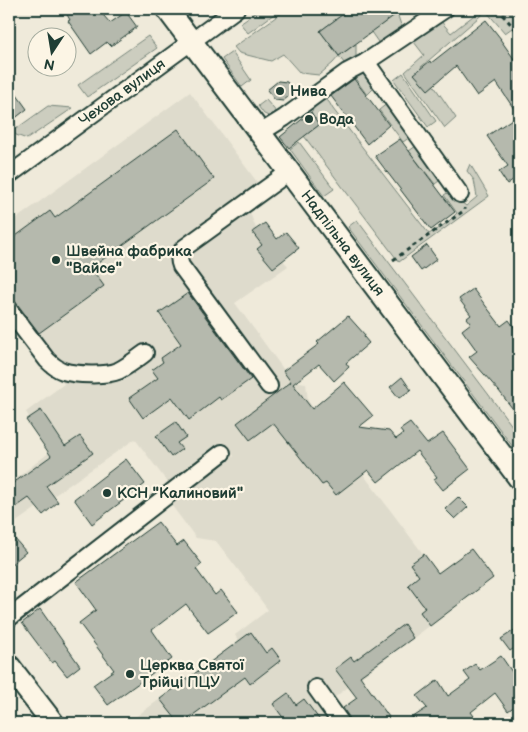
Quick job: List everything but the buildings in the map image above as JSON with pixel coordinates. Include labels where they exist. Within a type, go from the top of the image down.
[{"type":"main road","name":"Надпільна вулиця","points":[[167,9],[519,478]]},
{"type":"main road","points":[[9,666],[52,723]]},
{"type":"street","name":"Чехова вулиця","points":[[9,174],[236,9]]},
{"type":"street","points":[[260,134],[347,72],[366,62],[445,9]]},
{"type":"street","points":[[366,62],[460,194]]},
{"type":"street","points":[[269,386],[181,266],[179,256],[184,248],[289,172]]},
{"type":"street","points":[[9,310],[47,360],[54,367],[62,371],[110,374],[125,367],[145,353]]},
{"type":"street","points":[[9,618],[222,453]]},
{"type":"street","points":[[316,688],[341,723]]},
{"type":"path","points":[[497,9],[519,33]]},
{"type":"path","points":[[393,260],[466,210],[460,194]]},
{"type":"shaded area","points":[[260,9],[281,9],[248,33],[240,23]]},
{"type":"shaded area","points":[[287,9],[350,9],[320,31],[339,56],[319,75],[300,73],[283,54],[271,61],[239,53],[234,47]]},
{"type":"shaded area","points":[[482,9],[519,9],[519,23],[505,33],[486,11],[421,67],[456,118],[445,128],[405,72],[424,55],[414,42],[439,19],[451,33]]},
{"type":"shaded area","points":[[397,13],[402,28],[380,45],[371,32]]},
{"type":"shaded area","points":[[148,36],[157,48],[87,97],[78,85]]},
{"type":"shaded area","points":[[356,44],[356,58],[346,66],[339,56]]},
{"type":"shaded area","points":[[232,52],[251,80],[242,87],[222,59]]},
{"type":"shaded area","points":[[363,69],[375,87],[367,95],[354,77]]},
{"type":"shaded area","points":[[403,73],[436,121],[428,127],[394,80]]},
{"type":"shaded area","points":[[190,92],[260,186],[244,197],[257,231],[288,266],[235,303],[292,381],[306,383],[308,401],[460,603],[331,700],[348,723],[127,723],[239,642],[235,635],[268,610],[216,541],[196,538],[169,502],[234,456],[223,442],[168,483],[135,439],[9,527],[9,484],[50,452],[26,412],[64,384],[9,315],[9,224]]},
{"type":"shaded area","points":[[323,97],[329,102],[429,234],[447,223],[457,213],[444,195],[449,192],[466,206],[477,197],[474,180],[467,171],[470,164],[489,196],[399,262],[304,136],[319,125],[311,112]]},
{"type":"shaded area","points":[[393,99],[413,135],[403,142],[379,110]]},
{"type":"shaded area","points":[[266,100],[278,114],[271,117],[264,114],[258,106]]},
{"type":"shaded area","points":[[48,106],[73,108],[27,139],[16,135],[13,131]]},
{"type":"shaded area","points":[[423,141],[437,162],[439,181],[435,184],[409,151]]},
{"type":"shaded area","points":[[299,142],[334,189],[324,196],[290,149]]},
{"type":"shaded area","points":[[357,220],[519,435],[519,455],[348,227]]},
{"type":"place","name":"Нива","points":[[280,91]]},
{"type":"place","name":"Вода","points":[[309,119]]},
{"type":"place","name":"Швейна фабрика \"Вайсе\"","points":[[56,260]]},
{"type":"place","name":"КСН \"Калиновий\"","points":[[107,493]]},
{"type":"place","name":"Церква Святої Трійці ПЦУ","points":[[130,674]]}]
